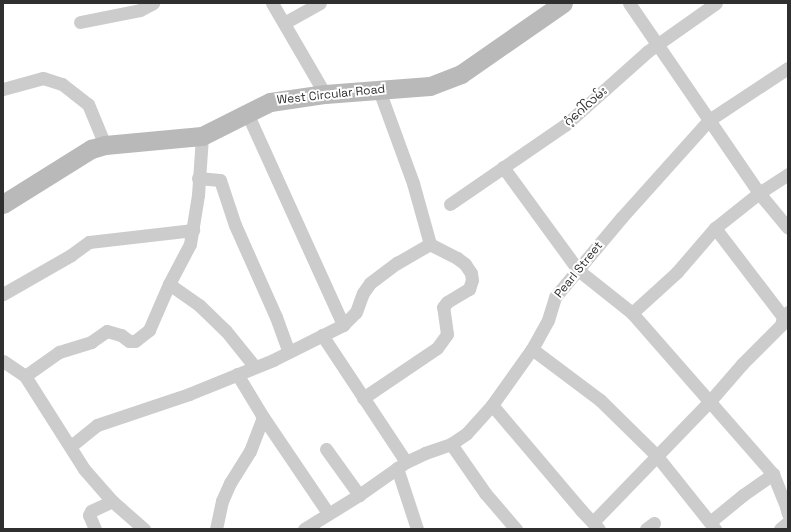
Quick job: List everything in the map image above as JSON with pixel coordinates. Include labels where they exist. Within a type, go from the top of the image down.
[{"type":"street","points":[[80,22],[140,10],[153,3]]},
{"type":"street","points":[[272,3],[325,94]]},
{"type":"street","points":[[284,23],[320,3]]},
{"type":"street","name":"West Circular Road","points":[[3,204],[91,149],[105,146],[202,136],[270,102],[325,94],[430,86],[461,74],[563,3]]},
{"type":"street","points":[[629,3],[759,193],[788,228]]},
{"type":"street","name":"ဂံ့ဂေါ်လမ်း","points":[[450,204],[565,125],[657,45],[716,3]]},
{"type":"street","name":"Pearl Street","points":[[304,529],[359,495],[401,465],[425,453],[451,444],[466,434],[492,405],[532,349],[548,320],[556,297],[622,217],[710,120],[788,68]]},
{"type":"street","points":[[3,89],[43,78],[62,84],[88,104],[105,146]]},
{"type":"street","points":[[363,398],[437,348],[447,334],[443,307],[447,302],[469,288],[472,280],[471,273],[465,264],[457,258],[430,244],[413,184],[379,90]]},
{"type":"street","points":[[247,113],[342,324]]},
{"type":"street","points":[[25,376],[59,352],[91,342],[107,331],[121,335],[129,341],[135,341],[148,330],[169,284],[190,244],[198,195],[202,136]]},
{"type":"street","points":[[503,167],[578,270],[632,313],[772,474],[786,502],[788,514]]},
{"type":"street","points":[[632,313],[677,272],[715,228],[759,193],[788,174]]},
{"type":"street","points":[[198,178],[220,180],[235,225],[276,317],[289,352]]},
{"type":"street","points":[[492,405],[581,510],[596,525],[656,456],[710,401],[742,364],[785,322],[715,228]]},
{"type":"street","points":[[3,294],[71,255],[89,242],[193,230]]},
{"type":"street","points":[[71,446],[97,425],[189,394],[255,368],[342,324],[356,312],[363,293],[370,283],[397,263],[430,244]]},
{"type":"street","points":[[169,284],[199,305],[226,331],[255,368]]},
{"type":"street","points":[[322,334],[363,398],[401,465],[417,529]]},
{"type":"street","points":[[532,349],[600,400],[656,456],[713,526],[748,492],[772,474]]},
{"type":"street","points":[[5,365],[25,376],[71,446],[84,469],[112,501],[144,529]]},
{"type":"street","points":[[237,374],[263,417],[328,513]]},
{"type":"street","points":[[216,529],[222,501],[230,482],[250,451],[263,417]]},
{"type":"street","points":[[451,444],[485,493],[516,529]]},
{"type":"street","points":[[326,449],[359,495]]},
{"type":"street","points":[[95,529],[89,515],[91,511],[112,501]]},
{"type":"street","points":[[780,529],[788,522]]}]
